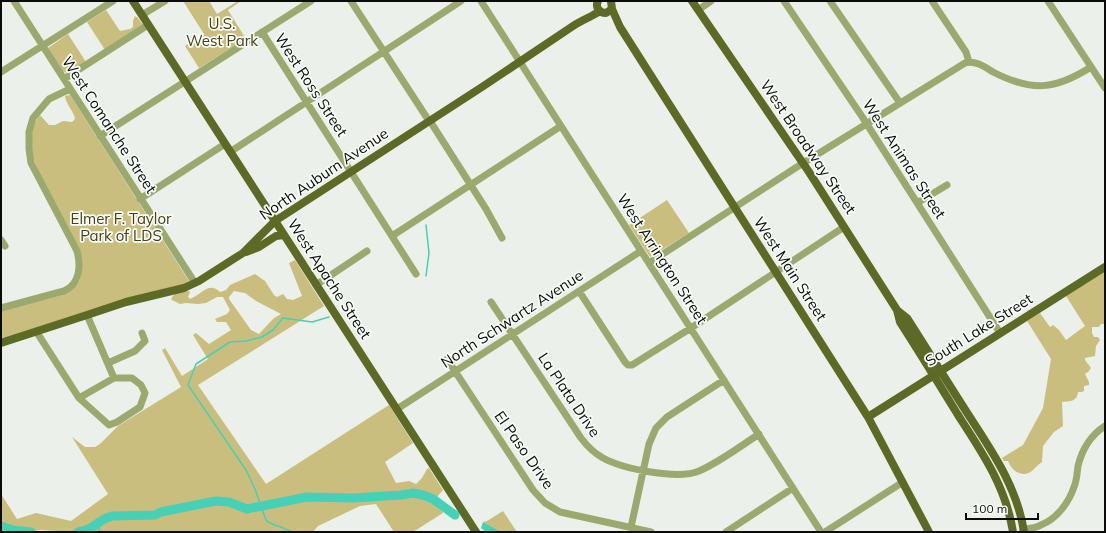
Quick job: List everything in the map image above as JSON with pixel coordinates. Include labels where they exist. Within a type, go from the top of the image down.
[{"type":"main road","name":"West Apache Street","points":[[133,1],[397,409],[474,531]]},
{"type":"main road","name":"West Broadway Street","points":[[692,1],[803,164],[897,310],[907,318],[994,474],[1010,514],[1013,532]]},
{"type":"main road","name":"North Auburn Avenue","points":[[1,343],[87,315],[194,283],[243,253],[275,221],[582,20],[585,14],[606,6]]},
{"type":"main road","name":"West Main Street","points":[[606,6],[616,17],[620,27],[868,417],[929,532]]},
{"type":"main road","points":[[243,253],[259,247],[276,236],[284,235]]},
{"type":"main road","name":"South Lake Street","points":[[868,417],[1105,267]]},
{"type":"main road","name":"West Broadway Street","points":[[937,373],[1000,463],[1020,512],[1023,531]]},
{"type":"street","name":"West Comanche Street","points":[[14,1],[194,283]]},
{"type":"street","points":[[1,72],[113,1]]},
{"type":"street","points":[[142,15],[165,1]]},
{"type":"street","points":[[100,136],[312,1]]},
{"type":"street","points":[[351,1],[471,184],[502,238]]},
{"type":"street","points":[[230,152],[460,1]]},
{"type":"street","name":"West Arrington Street","points":[[481,1],[821,532]]},
{"type":"street","points":[[698,10],[711,1]]},
{"type":"street","name":"West Animas Street","points":[[784,1],[867,124],[1000,333]]},
{"type":"street","points":[[830,1],[900,103]]},
{"type":"street","points":[[932,1],[966,52],[969,62]]},
{"type":"street","points":[[1048,1],[1105,88]]},
{"type":"street","points":[[64,79],[148,25]]},
{"type":"street","name":"West Ross Street","points":[[262,32],[416,274]]},
{"type":"street","points":[[649,262],[959,66],[969,62],[975,63],[1011,81],[1035,86],[1059,83],[1070,79],[1091,67]]},
{"type":"street","points":[[1,308],[64,291],[73,286],[78,277],[79,262],[77,251],[31,163],[29,149],[29,132],[34,118],[49,99],[70,89]]},
{"type":"street","points":[[392,236],[561,126]]},
{"type":"street","points":[[140,199],[225,144]]},
{"type":"street","points":[[917,203],[947,185]]},
{"type":"street","points":[[579,291],[625,362],[630,366],[691,328],[844,227]]},
{"type":"street","points":[[1,240],[5,246]]},
{"type":"street","points":[[316,285],[366,251]]},
{"type":"street","name":"North Schwartz Avenue","points":[[397,409],[641,251]]},
{"type":"street","name":"La Plata Drive","points":[[491,302],[581,438],[595,453],[609,461],[644,470],[675,475],[687,475],[708,467],[759,434]]},
{"type":"street","points":[[87,315],[114,378]]},
{"type":"street","points":[[36,331],[78,398],[109,425],[117,422],[140,408],[145,393],[141,385],[132,378],[114,378],[78,398]]},
{"type":"street","points":[[108,363],[135,351],[145,341],[142,333]]},
{"type":"street","name":"El Paso Drive","points":[[447,359],[540,499],[560,512],[651,532]]},
{"type":"street","points":[[631,528],[650,438],[660,423],[667,417],[724,380]]},
{"type":"street","points":[[1023,531],[1042,525],[1052,519],[1062,509],[1074,488],[1080,462],[1088,443],[1092,437],[1105,426]]},
{"type":"street","points":[[825,532],[903,482]]},
{"type":"street","points":[[726,532],[794,488]]},
{"type":"green space","name":"U.S. West Park","points":[[183,1],[209,1],[217,14],[238,1],[241,1],[228,10],[246,39],[199,68],[185,46],[204,34]]},
{"type":"green space","points":[[106,10],[120,31],[133,27],[135,16],[143,25],[105,50],[87,22]]},
{"type":"green space","points":[[68,34],[86,62],[67,73],[62,71],[48,48]]},
{"type":"green space","name":"Elmer F. Taylor Park of LDS","points":[[70,95],[189,281],[186,284],[1,341],[1,311],[63,295],[72,290],[80,280],[81,261],[35,163],[31,145],[32,132],[36,120],[40,115],[49,125],[55,125],[63,121],[72,122],[75,119],[65,96]]},
{"type":"green space","points":[[667,200],[689,233],[650,257],[629,225]]},
{"type":"green space","points":[[295,260],[324,306],[198,385],[266,484],[389,405],[413,443],[385,462],[396,483],[409,481],[416,484],[429,468],[443,490],[437,497],[438,500],[426,493],[415,490],[403,494],[353,497],[304,496],[284,501],[270,502],[251,508],[224,498],[189,506],[170,507],[152,514],[112,515],[98,519],[81,529],[70,532],[14,529],[1,524],[1,494],[17,519],[36,513],[71,521],[108,494],[72,437],[85,447],[95,447],[118,426],[181,387],[162,350],[165,348],[182,376],[208,359],[193,335],[196,333],[209,344],[231,330],[226,322],[217,322],[215,319],[227,314],[230,310],[223,297],[217,297],[206,303],[180,304],[171,299],[175,293],[187,290],[190,292],[188,297],[190,299],[209,288],[216,289],[220,292],[226,290],[230,285],[255,274],[265,281],[274,295],[277,297],[283,294],[287,299],[293,300],[302,296],[289,263]],"holes":[[[234,291],[245,293],[256,301],[281,314],[274,318],[259,334],[251,330],[229,299]]]},
{"type":"green space","points":[[1105,271],[1105,324],[1101,324],[1099,327],[1092,327],[1094,337],[1098,337],[1100,340],[1096,346],[1095,356],[1085,358],[1091,368],[1085,374],[1089,385],[1084,386],[1084,391],[1078,392],[1075,399],[1062,402],[1063,426],[1054,432],[1043,446],[1042,462],[1029,473],[1022,474],[1016,472],[1008,461],[1004,461],[1002,458],[1023,445],[1043,408],[1051,359],[1027,321],[1040,313],[1050,327],[1053,325],[1059,330],[1066,340],[1085,326],[1066,296]]},
{"type":"green space","points":[[416,495],[441,508],[443,513],[413,532],[394,532],[376,504],[360,506],[318,526],[313,532],[83,532],[107,519],[154,516],[216,502],[230,504],[250,513],[307,497],[354,499],[378,497],[398,498]]},
{"type":"green space","points":[[503,511],[517,532],[499,532],[483,522]]},
{"type":"shaded area","points":[[483,522],[499,532],[486,532],[481,528]]},
{"type":"waterway","points":[[426,225],[429,253],[426,276]]},
{"type":"waterway","points":[[292,532],[266,520],[255,489],[246,470],[188,385],[196,364],[230,342],[246,341],[262,337],[273,330],[283,318],[312,322],[329,317]]},
{"type":"waterway","points":[[78,532],[89,529],[104,519],[112,516],[155,515],[161,512],[216,501],[229,502],[247,509],[307,497],[354,498],[413,493],[433,499],[455,515]]},
{"type":"waterway","points":[[99,532],[100,521]]},
{"type":"waterway","points":[[1,526],[13,530],[31,532]]}]
